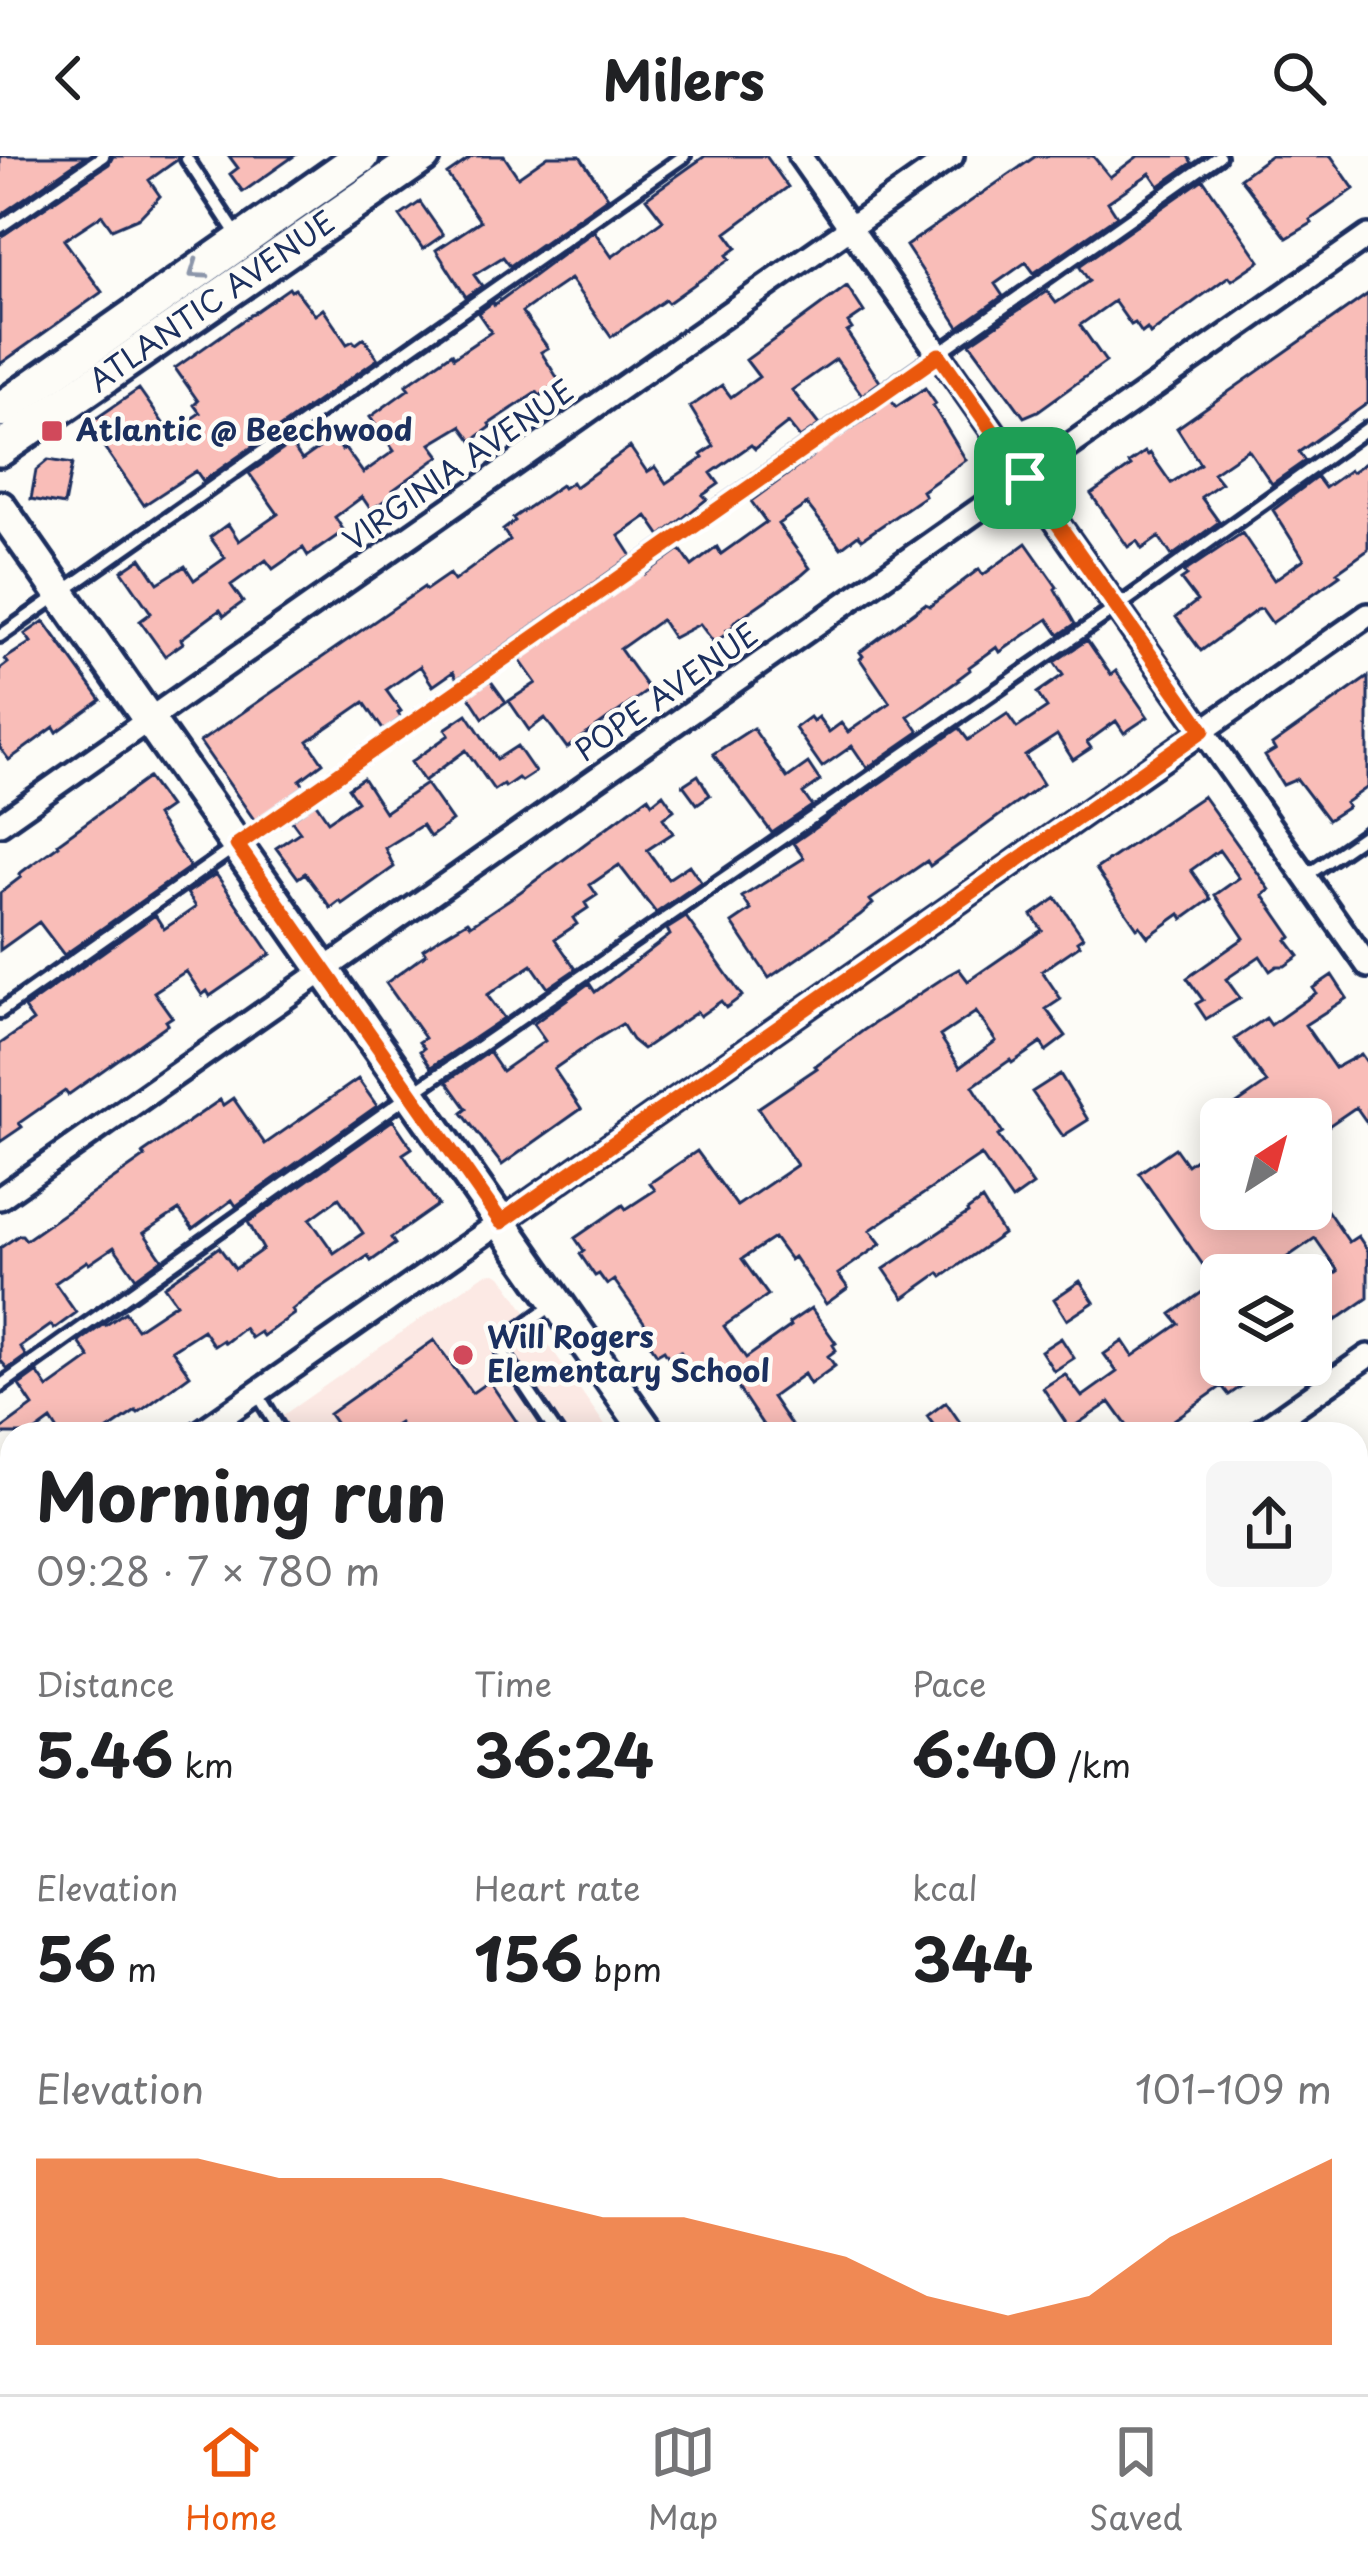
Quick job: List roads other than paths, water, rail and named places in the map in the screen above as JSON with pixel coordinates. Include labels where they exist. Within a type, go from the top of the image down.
[{"type":"main road","name":"ATLANTIC AVENUE","points":[[0,410],[362,156]]},
{"type":"main road","name":"ATLANTIC AVENUE","points":[[0,449],[422,156]]},
{"type":"street","points":[[800,156],[1368,966]]},
{"type":"street","name":"VIRGINIA AVENUE","points":[[0,824],[952,156]]},
{"type":"street","name":"POPE AVENUE","points":[[0,1198],[1368,236]]},
{"type":"street","points":[[0,507],[641,1422]]},
{"type":"street","points":[[214,1422],[1368,615]]},
{"type":"street","points":[[1274,1422],[1368,1356]]},
{"type":"lane","points":[[0,227],[103,156]]},
{"type":"lane","points":[[0,635],[684,156]]},
{"type":"lane","points":[[0,1012],[1219,156]]},
{"type":"lane","points":[[187,159],[241,240]]},
{"type":"lane","points":[[0,1386],[1368,428]]},
{"type":"lane","points":[[1306,876],[1368,833]]},
{"type":"lane","points":[[549,1422],[502,1353],[512,1335],[557,1302]]},
{"type":"lane","points":[[256,1393],[274,1422]]},
{"type":"place","name":"Atlantic @ Beechwood","points":[[52,431]]},
{"type":"place","name":"Will Rogers Elementary School","points":[[463,1355]]}]
